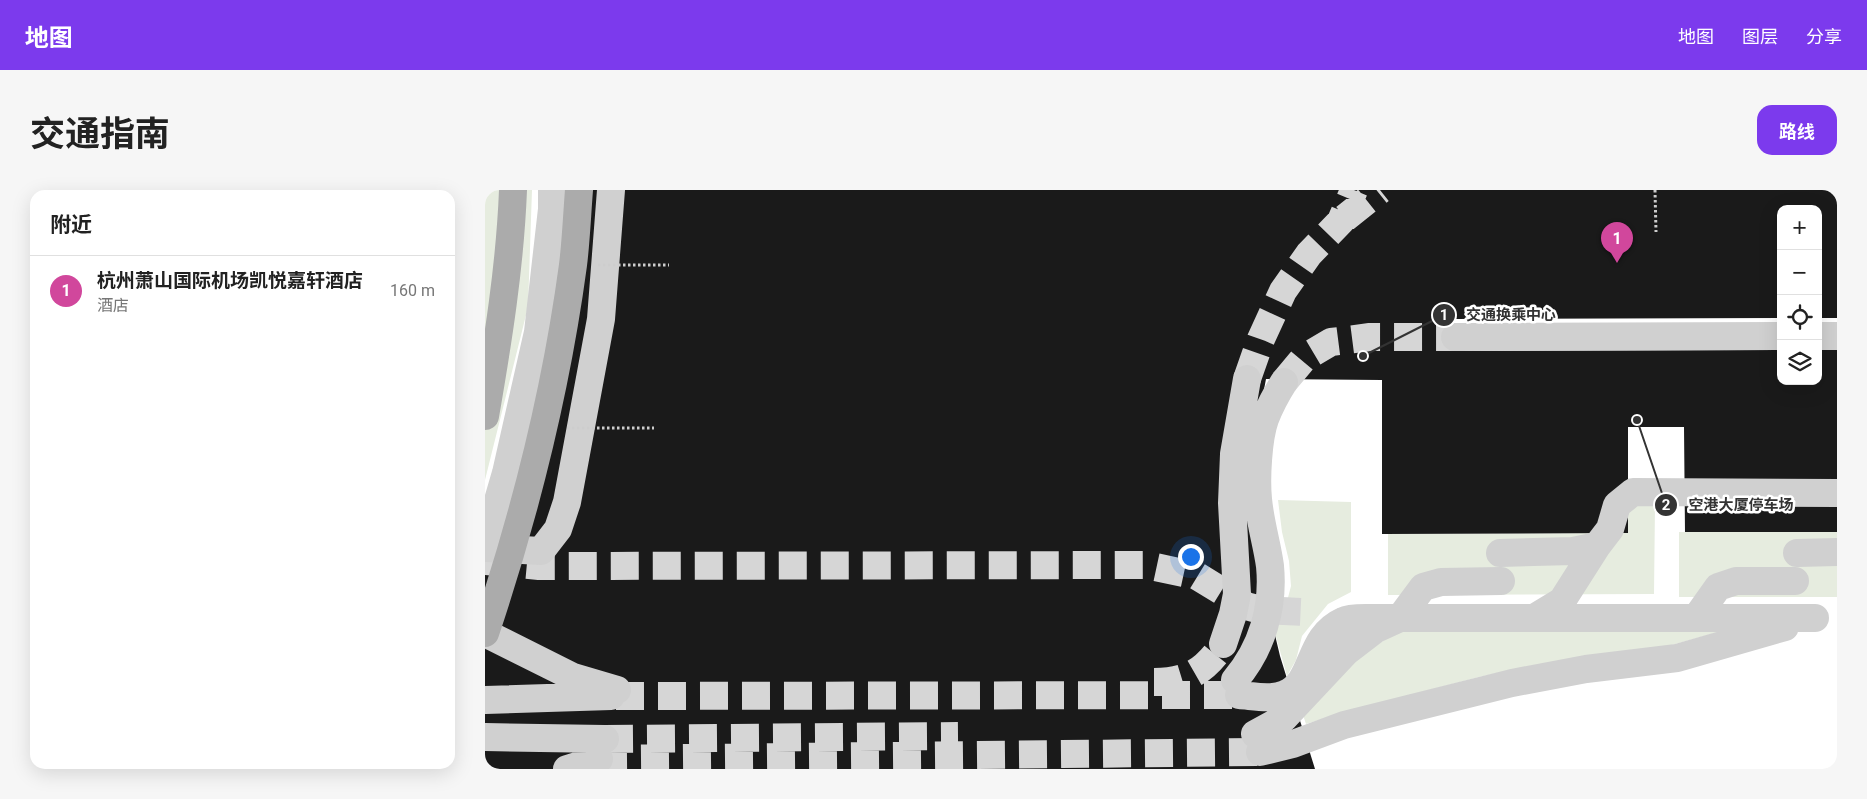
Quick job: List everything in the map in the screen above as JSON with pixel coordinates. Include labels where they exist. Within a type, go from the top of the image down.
[{"type":"main road","points":[[485,416],[500,330],[512,218],[513,190]]},
{"type":"main road","points":[[485,633],[517,528],[544,428],[573,264],[579,190]]},
{"type":"street","points":[[552,190],[538,332],[506,473],[485,547],[541,551],[558,529],[570,486],[601,319],[611,190]]},
{"type":"street","points":[[1458,343],[1635,345],[1777,336]]},
{"type":"street","points":[[1822,336],[1837,336]]},
{"type":"street","points":[[1223,644],[1233,614],[1237,594],[1232,503],[1233,464],[1247,380]]},
{"type":"street","points":[[1284,382],[1265,420],[1259,459],[1258,498],[1269,566],[1270,593],[1266,623],[1257,647],[1243,670],[1237,688],[1271,697],[1286,694],[1302,682],[1315,648],[1328,630],[1344,620],[1366,618],[1400,618],[1815,618],[1677,658],[1586,669],[1511,683],[1344,725],[1293,744],[1257,743],[1285,718],[1346,652],[1376,629],[1400,618],[1423,587],[1441,582],[1501,581]]},
{"type":"street","points":[[1534,618],[1562,602],[1597,546],[1610,529],[1617,504],[1633,492],[1837,492]]},
{"type":"street","points":[[1500,552],[1573,551],[1597,546]]},
{"type":"street","points":[[1797,553],[1837,552]]},
{"type":"street","points":[[1696,618],[1718,586],[1736,581],[1795,581]]},
{"type":"street","points":[[485,633],[573,677],[617,690],[485,700]]},
{"type":"street","points":[[485,737],[602,749],[567,769]]},
{"type":"path","points":[[1655,190],[1656,232]]},
{"type":"path","points":[[573,264],[669,265]]},
{"type":"path","points":[[544,428],[654,428]]},
{"type":"shaded area","points":[[485,190],[532,190],[528,307],[485,480]]},
{"type":"shaded area","points":[[1278,500],[1351,502],[1351,592],[1328,604],[1302,636],[1296,660],[1287,676],[1275,633],[1283,617],[1291,586],[1289,561],[1282,532]]},
{"type":"shaded area","points":[[1638,505],[1655,505],[1654,594],[1388,595],[1388,534],[1628,533],[1628,513]]},
{"type":"shaded area","points":[[1679,532],[1837,532],[1837,597],[1679,597]]},
{"type":"shaded area","points":[[1410,628],[1733,628],[1668,646],[1529,666],[1479,677],[1306,724],[1302,712],[1348,664],[1386,639]]},
{"type":"building","points":[[546,190],[1837,190],[1837,318],[1822,318],[1822,205],[1777,205],[1777,318],[1452,319],[1452,351],[1777,350],[1777,385],[1822,385],[1822,350],[1837,350],[1837,532],[1685,532],[1684,427],[1628,427],[1628,533],[1382,534],[1382,380],[1266,379],[1258,421],[1259,568],[1280,656],[1315,769],[485,769],[485,511],[532,336]]},
{"type":"tunnel","points":[[1247,379],[1261,339],[1283,291],[1309,254],[1341,221],[1354,190]]},
{"type":"tunnel","points":[[1345,218],[1380,190]]},
{"type":"tunnel","points":[[1284,382],[1304,358],[1331,342],[1370,337],[1455,337]]},
{"type":"tunnel","points":[[485,561],[539,566],[1146,565],[1197,576],[1246,606],[1261,610],[1303,612]]},
{"type":"tunnel","points":[[1154,682],[1176,680],[1194,673],[1202,668],[1223,644]]},
{"type":"tunnel","points":[[616,696],[1239,695]]},
{"type":"tunnel","points":[[605,739],[958,736]]},
{"type":"tunnel","points":[[599,759],[1260,752]]},
{"type":"place","name":"杭州萧山国际机场凯悦嘉轩酒店","points":[[1617,263]]},
{"type":"place","name":"交通换乘中心","points":[[1363,356]]},
{"type":"place","name":"空港大厦停车场","points":[[1637,420]]}]
